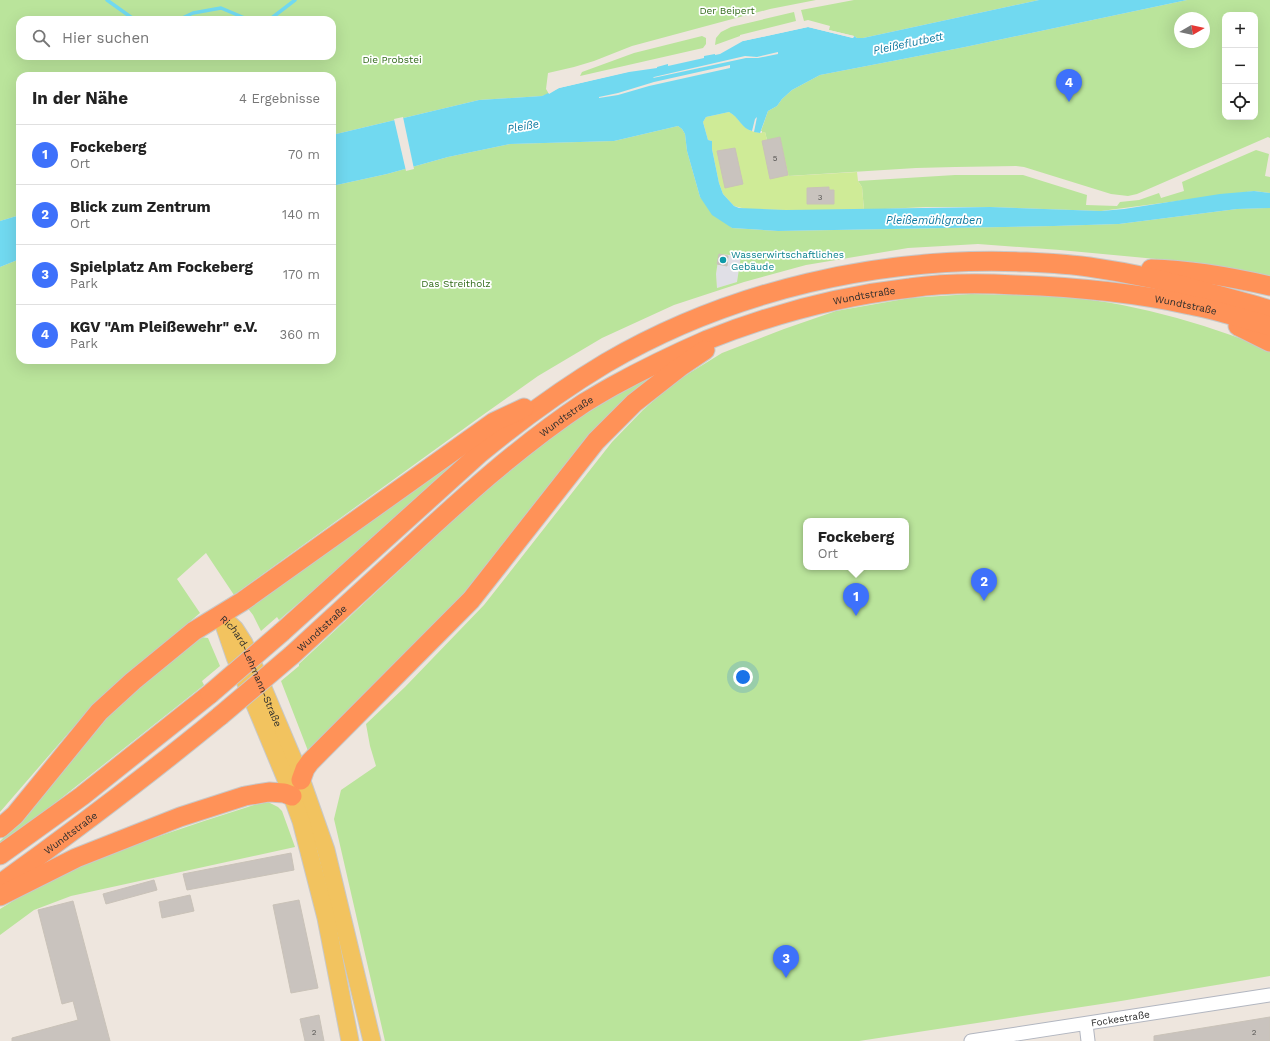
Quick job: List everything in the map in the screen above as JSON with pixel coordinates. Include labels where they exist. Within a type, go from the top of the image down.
[{"type":"highway","name":"Wundtstraße","points":[[0,855],[82,796],[210,694],[282,632],[479,454],[511,428],[567,388],[608,363],[677,327],[748,300],[820,280],[856,273],[914,265],[976,261],[1088,267],[1170,282],[1270,310]]},
{"type":"highway","points":[[1088,267],[1175,270],[1213,275],[1270,286]]},
{"type":"highway","name":"Wundtstraße","points":[[0,884],[92,817],[220,716],[292,655],[504,462],[586,401],[676,353],[773,316],[824,303],[913,287],[951,285],[989,284],[1041,286],[1126,293],[1193,305],[1270,326]]},
{"type":"highway","points":[[1193,305],[1270,342]]},
{"type":"highway","points":[[0,896],[76,858],[180,817],[245,796],[269,792],[284,793],[297,788],[305,769],[310,762],[471,600],[596,441],[634,403],[680,367],[733,330]]},
{"type":"highway","points":[[0,828],[15,815],[99,712],[133,681],[194,631],[243,601],[494,422],[567,388]]},
{"type":"main road","name":"Richard-Lehmann-Straße","points":[[220,615],[235,629],[244,643],[288,746],[302,821],[326,918],[350,1041]]},
{"type":"main road","name":"Richard-Lehmann-Straße","points":[[297,788],[326,850],[372,1041]]},
{"type":"street","name":"Fockestraße","points":[[970,1041],[1270,995]]},
{"type":"street","points":[[1086,1024],[1088,1041]]},
{"type":"shaded area","points":[[719,254],[741,256],[737,282],[717,288],[716,274]]},
{"type":"green space","name":"Die Probstei","points":[[0,0],[816,0],[770,9],[632,46],[594,61],[548,73],[546,89],[549,94],[542,96],[479,100],[336,134],[336,72],[16,72],[16,216],[0,221]]},
{"type":"green space","points":[[854,0],[1039,0],[863,38],[857,38],[829,30],[830,26],[808,20],[804,21],[801,10]]},
{"type":"green space","points":[[1187,0],[1270,0],[1270,138],[1268,137],[1137,194],[1128,196],[1111,194],[1024,167],[1016,166],[916,168],[788,176],[767,140],[765,132],[762,133],[761,131],[768,111],[777,106],[792,90],[820,75],[965,47]]},
{"type":"green space","points":[[794,12],[796,21],[740,35],[715,45],[716,38],[721,32],[731,27]]},
{"type":"green space","points":[[702,36],[706,38],[706,44],[703,48],[580,76],[582,72],[634,53]]},
{"type":"green space","points":[[729,112],[733,114],[746,128],[759,133],[765,132],[767,140],[780,137],[789,176],[857,172],[858,181],[862,187],[864,210],[746,209],[734,206],[723,194],[719,183],[712,149],[712,141],[708,140],[703,122],[706,117]]},
{"type":"green space","name":"Das Streitholz","points":[[678,126],[685,134],[687,151],[700,197],[732,228],[778,231],[1119,224],[1237,209],[1270,208],[1270,276],[1208,265],[1167,260],[978,244],[908,248],[806,265],[744,282],[674,305],[602,338],[538,376],[234,595],[206,553],[177,579],[200,613],[118,683],[71,730],[0,812],[0,267],[16,261],[16,364],[336,364],[336,185],[387,174],[448,157],[510,144],[614,141]],"holes":[[[719,254],[741,256],[737,282],[717,288],[716,274]]]},
{"type":"green space","points":[[1256,150],[1269,154],[1265,176],[1270,177],[1270,193],[1254,191],[1101,211],[990,207],[926,207],[864,210],[862,187],[858,181],[955,175],[1023,175],[1087,195],[1086,205],[1117,206],[1120,202],[1139,200],[1159,193],[1161,198],[1184,191],[1182,182]]},
{"type":"green space","points":[[971,294],[1043,295],[1108,303],[1163,314],[1217,330],[1270,350],[1270,976],[1121,1001],[859,1041],[385,1041],[334,819],[341,790],[376,766],[370,746],[366,724],[405,687],[484,605],[612,442],[643,410],[675,382],[722,353],[836,311],[910,298]]},
{"type":"green space","points":[[679,360],[467,596],[310,756],[281,681],[299,666],[299,664],[492,484],[534,449],[574,421],[628,388]]},
{"type":"green space","points":[[464,450],[446,471],[381,532],[279,620],[277,617],[261,631],[253,615],[246,606]]},
{"type":"green space","points":[[200,637],[208,638],[220,666],[202,681],[204,685],[45,811],[0,844],[0,841],[16,826],[77,752],[126,697]]},
{"type":"green space","points":[[268,802],[278,807],[282,811],[295,847],[71,896],[34,910],[0,935],[0,909],[60,876],[156,837],[254,805]]},
{"type":"water","points":[[1039,0],[1187,0],[965,47],[820,75],[792,90],[777,106],[768,111],[760,133],[754,132],[757,117],[755,119],[752,131],[746,128],[729,112],[706,117],[703,122],[708,140],[712,141],[712,149],[719,183],[723,194],[734,206],[739,208],[786,210],[990,207],[1101,211],[1124,209],[1220,194],[1254,191],[1270,193],[1270,208],[1237,209],[1119,224],[778,231],[732,228],[712,215],[700,197],[687,151],[685,134],[678,126],[614,141],[510,144],[448,157],[387,174],[336,185],[336,134],[479,100],[542,96],[559,88],[629,72],[657,68],[668,64],[668,66],[704,58],[704,56],[720,54],[743,41],[808,27],[853,38],[854,36],[857,38],[863,38]],"holes":[[[778,52],[778,54],[758,58],[746,58],[653,78],[745,56],[757,57]],[[730,65],[730,68],[649,86],[618,95],[599,98],[654,82]]]},
{"type":"water","points":[[16,216],[16,261],[0,267],[0,221]]},
{"type":"pier","points":[[808,25],[854,36],[853,38],[808,27],[742,40]]},
{"type":"pier","points":[[626,70],[627,72],[559,88],[549,94],[548,92],[558,86]]},
{"type":"pier","points":[[403,117],[414,169],[406,171],[394,119]]},
{"type":"building","points":[[780,137],[788,175],[770,179],[762,141]]},
{"type":"building","points":[[735,148],[743,184],[725,188],[717,151]]},
{"type":"building","points":[[829,187],[829,190],[834,190],[834,204],[807,204],[807,188]]},
{"type":"building","name":"Wasserwirtschaftliches Gebäude","points":[[719,254],[728,256],[727,266],[717,264]]},
{"type":"building","points":[[291,853],[294,870],[187,890],[183,874]]},
{"type":"building","points":[[154,880],[157,890],[106,904],[103,894]]},
{"type":"building","points":[[190,895],[194,911],[162,918],[159,902]]},
{"type":"building","points":[[299,900],[318,988],[291,993],[273,905]]},
{"type":"building","points":[[73,901],[110,1041],[12,1041],[12,1038],[78,1020],[73,1001],[62,1004],[38,910]]},
{"type":"building","points":[[319,1015],[324,1041],[305,1041],[300,1019]]},
{"type":"building","points":[[1270,1017],[1270,1041],[1154,1041],[1154,1036]]},
{"type":"waterway","points":[[107,0],[129,16]]},
{"type":"waterway","points":[[274,16],[295,0]]},
{"type":"waterway","points":[[187,16],[193,13],[221,8],[240,16]]},
{"type":"place","name":"KGV \"Am Pleißewehr\" e.V.","points":[[1069,102]]},
{"type":"place","name":"Wasserwirtschaftliches Gebäude","points":[[723,260]]},
{"type":"place","name":"Blick zum Zentrum","points":[[984,601]]},
{"type":"place","name":"Fockeberg","points":[[856,616]]},
{"type":"place","name":"Spielplatz Am Fockeberg","points":[[786,978]]},
{"type":"park label","name":"Der Beipert","points":[[727,10]]},
{"type":"water label","name":"Pleißeflutbett","points":[[908,43]]},
{"type":"water label","name":"Pleiße","points":[[523,126]]},
{"type":"water label","name":"Pleißemühlgraben","points":[[934,220]]}]
